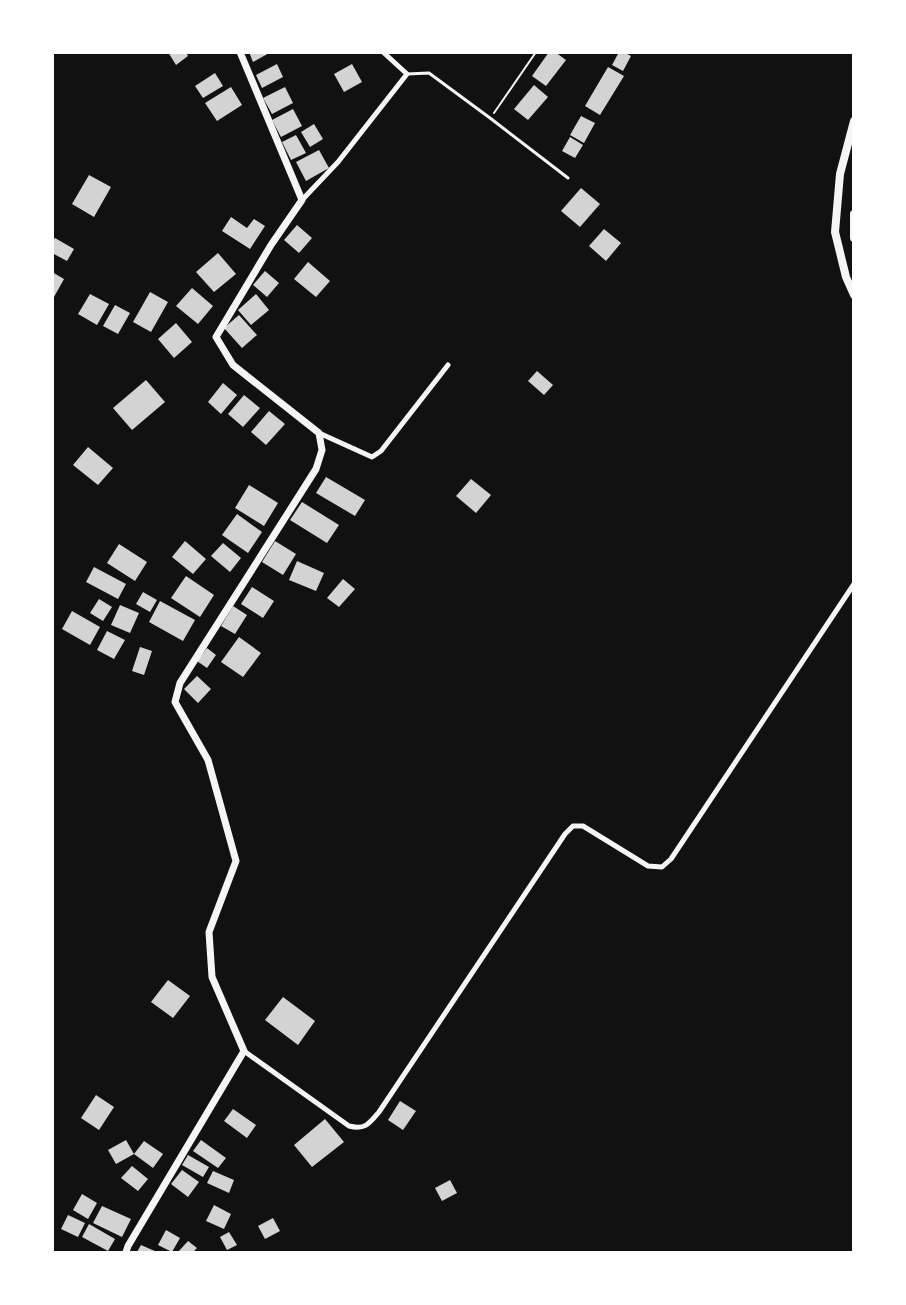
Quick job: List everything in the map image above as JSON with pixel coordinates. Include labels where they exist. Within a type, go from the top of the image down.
[{"type":"main road","points":[[854,120],[840,174],[836,232],[846,277],[854,295]]},
{"type":"main road","points":[[854,214],[854,238]]},
{"type":"street","points":[[240,52],[302,200]]},
{"type":"street","points":[[382,52],[407,74],[338,162],[302,200],[272,244],[216,337],[233,365],[319,433],[372,457],[381,451],[448,365]]},
{"type":"street","points":[[319,433],[322,450],[316,469],[180,683],[176,702],[208,760],[236,861],[209,932],[212,977],[244,1051],[349,1126],[358,1128],[369,1124],[379,1112],[565,834],[573,826],[583,826],[648,866],[662,867],[671,859],[854,584]]},
{"type":"street","points":[[126,1252],[244,1051]]},
{"type":"lane","points":[[407,74],[429,73],[568,178]]},
{"type":"path","points":[[490,118],[536,52]]},
{"type":"building","points":[[168,52],[186,52],[188,56],[176,65]]},
{"type":"building","points":[[249,52],[271,52],[253,62]]},
{"type":"building","points":[[549,52],[555,52],[566,60],[546,86],[532,76]]},
{"type":"building","points":[[619,52],[631,56],[623,71],[612,65]]},
{"type":"building","points":[[277,64],[283,77],[262,88],[256,75]]},
{"type":"building","points":[[352,64],[362,82],[344,92],[334,74]]},
{"type":"building","points":[[608,67],[624,76],[600,115],[585,106]]},
{"type":"building","points":[[215,73],[223,86],[203,98],[195,86]]},
{"type":"building","points":[[534,85],[548,97],[528,120],[514,109]]},
{"type":"building","points":[[231,87],[242,105],[217,121],[205,103]]},
{"type":"building","points":[[285,87],[293,103],[272,114],[263,98]]},
{"type":"building","points":[[293,109],[302,126],[281,137],[272,120]]},
{"type":"building","points":[[581,116],[595,123],[584,143],[570,135]]},
{"type":"building","points":[[314,124],[323,139],[310,147],[301,132]]},
{"type":"building","points":[[296,135],[306,153],[291,160],[282,142]]},
{"type":"building","points":[[570,137],[583,145],[575,158],[562,151]]},
{"type":"building","points":[[319,150],[329,168],[306,181],[296,162]]},
{"type":"building","points":[[89,175],[111,187],[94,217],[72,204]]},
{"type":"building","points":[[581,188],[600,204],[580,227],[561,211]]},
{"type":"building","points":[[231,217],[247,228],[254,219],[265,226],[250,249],[222,231]]},
{"type":"building","points":[[297,225],[312,238],[299,253],[284,240]]},
{"type":"building","points":[[604,229],[621,243],[606,261],[589,246]]},
{"type":"building","points":[[55,238],[74,249],[67,261],[52,253],[52,241]]},
{"type":"building","points":[[218,253],[236,274],[214,292],[196,272]]},
{"type":"building","points":[[308,262],[330,281],[316,297],[294,279]]},
{"type":"building","points":[[265,271],[279,283],[267,297],[253,285]]},
{"type":"building","points":[[52,272],[64,279],[54,297],[52,296]]},
{"type":"building","points":[[192,288],[213,306],[198,324],[176,306]]},
{"type":"building","points":[[150,292],[168,302],[151,332],[133,322]]},
{"type":"building","points":[[90,294],[109,304],[97,325],[78,314]]},
{"type":"building","points":[[256,294],[269,310],[251,325],[238,310]]},
{"type":"building","points":[[115,305],[130,313],[118,334],[103,326]]},
{"type":"building","points":[[239,315],[257,335],[242,348],[224,328]]},
{"type":"building","points":[[176,323],[192,342],[174,358],[158,339]]},
{"type":"building","points":[[537,371],[553,385],[544,395],[528,381]]},
{"type":"building","points":[[146,380],[165,402],[132,430],[113,408]]},
{"type":"building","points":[[223,383],[237,395],[221,414],[208,402]]},
{"type":"building","points":[[244,395],[260,408],[243,427],[228,414]]},
{"type":"building","points":[[269,411],[285,424],[266,445],[251,432]]},
{"type":"building","points":[[88,447],[113,468],[98,485],[73,465]]},
{"type":"building","points":[[326,477],[365,500],[355,516],[316,493]]},
{"type":"building","points":[[471,479],[491,495],[476,513],[456,496]]},
{"type":"building","points":[[249,485],[278,503],[264,526],[235,508]]},
{"type":"building","points":[[302,502],[339,525],[327,543],[290,520]]},
{"type":"building","points":[[237,514],[262,532],[248,553],[222,535]]},
{"type":"building","points":[[185,541],[206,559],[193,574],[172,557]]},
{"type":"building","points":[[275,541],[296,554],[283,575],[262,562]]},
{"type":"building","points":[[223,543],[241,558],[230,572],[211,556]]},
{"type":"building","points":[[119,544],[147,562],[135,581],[107,563]]},
{"type":"building","points":[[297,561],[324,573],[316,591],[289,580]]},
{"type":"building","points":[[94,567],[126,584],[118,599],[86,582]]},
{"type":"building","points":[[186,576],[214,595],[200,617],[171,598]]},
{"type":"building","points":[[343,579],[355,589],[339,607],[327,598]]},
{"type":"building","points":[[252,587],[274,601],[263,618],[241,604]]},
{"type":"building","points":[[143,592],[157,600],[150,612],[136,604]]},
{"type":"building","points":[[99,599],[112,607],[103,621],[90,613]]},
{"type":"building","points":[[160,601],[195,620],[183,641],[149,622]]},
{"type":"building","points":[[120,605],[139,613],[130,633],[111,625]]},
{"type":"building","points":[[233,606],[247,615],[235,634],[221,626]]},
{"type":"building","points":[[72,611],[100,627],[90,645],[62,629]]},
{"type":"building","points":[[107,631],[125,640],[114,659],[97,650]]},
{"type":"building","points":[[239,637],[261,653],[243,677],[221,662]]},
{"type":"building","points":[[140,647],[152,651],[144,675],[132,671]]},
{"type":"building","points":[[207,648],[216,655],[207,668],[197,661]]},
{"type":"building","points":[[197,676],[211,689],[198,703],[184,689]]},
{"type":"building","points":[[168,980],[190,996],[173,1018],[151,1002]]},
{"type":"building","points":[[283,997],[315,1021],[298,1045],[265,1020]]},
{"type":"building","points":[[96,1095],[114,1107],[99,1130],[81,1118]]},
{"type":"building","points":[[400,1101],[416,1111],[403,1130],[388,1120]]},
{"type":"building","points":[[233,1109],[256,1125],[247,1138],[224,1121]]},
{"type":"building","points":[[325,1119],[344,1142],[312,1167],[294,1145]]},
{"type":"building","points":[[126,1140],[134,1154],[116,1164],[108,1150]]},
{"type":"building","points":[[201,1140],[226,1158],[218,1168],[193,1151]]},
{"type":"building","points":[[144,1141],[163,1154],[153,1168],[134,1154]]},
{"type":"building","points":[[188,1155],[209,1167],[203,1177],[182,1165]]},
{"type":"building","points":[[132,1166],[148,1179],[138,1191],[121,1178]]},
{"type":"building","points":[[182,1170],[199,1182],[188,1197],[171,1184]]},
{"type":"building","points":[[213,1171],[234,1180],[229,1193],[207,1183]]},
{"type":"building","points":[[450,1180],[457,1193],[442,1201],[435,1188]]},
{"type":"building","points":[[82,1194],[97,1203],[88,1219],[73,1210]]},
{"type":"building","points":[[214,1205],[231,1214],[224,1229],[206,1221]]},
{"type":"building","points":[[102,1206],[131,1219],[122,1237],[93,1223]]},
{"type":"building","points":[[68,1215],[85,1223],[78,1237],[61,1229]]},
{"type":"building","points":[[273,1218],[280,1231],[265,1239],[258,1226]]},
{"type":"building","points":[[89,1224],[115,1239],[108,1251],[82,1237]]},
{"type":"building","points":[[166,1230],[180,1238],[172,1252],[158,1245]]},
{"type":"building","points":[[229,1232],[237,1245],[227,1250],[220,1237]]},
{"type":"building","points":[[188,1241],[197,1248],[193,1252],[178,1252]]},
{"type":"building","points":[[141,1245],[157,1252],[137,1252]]}]
